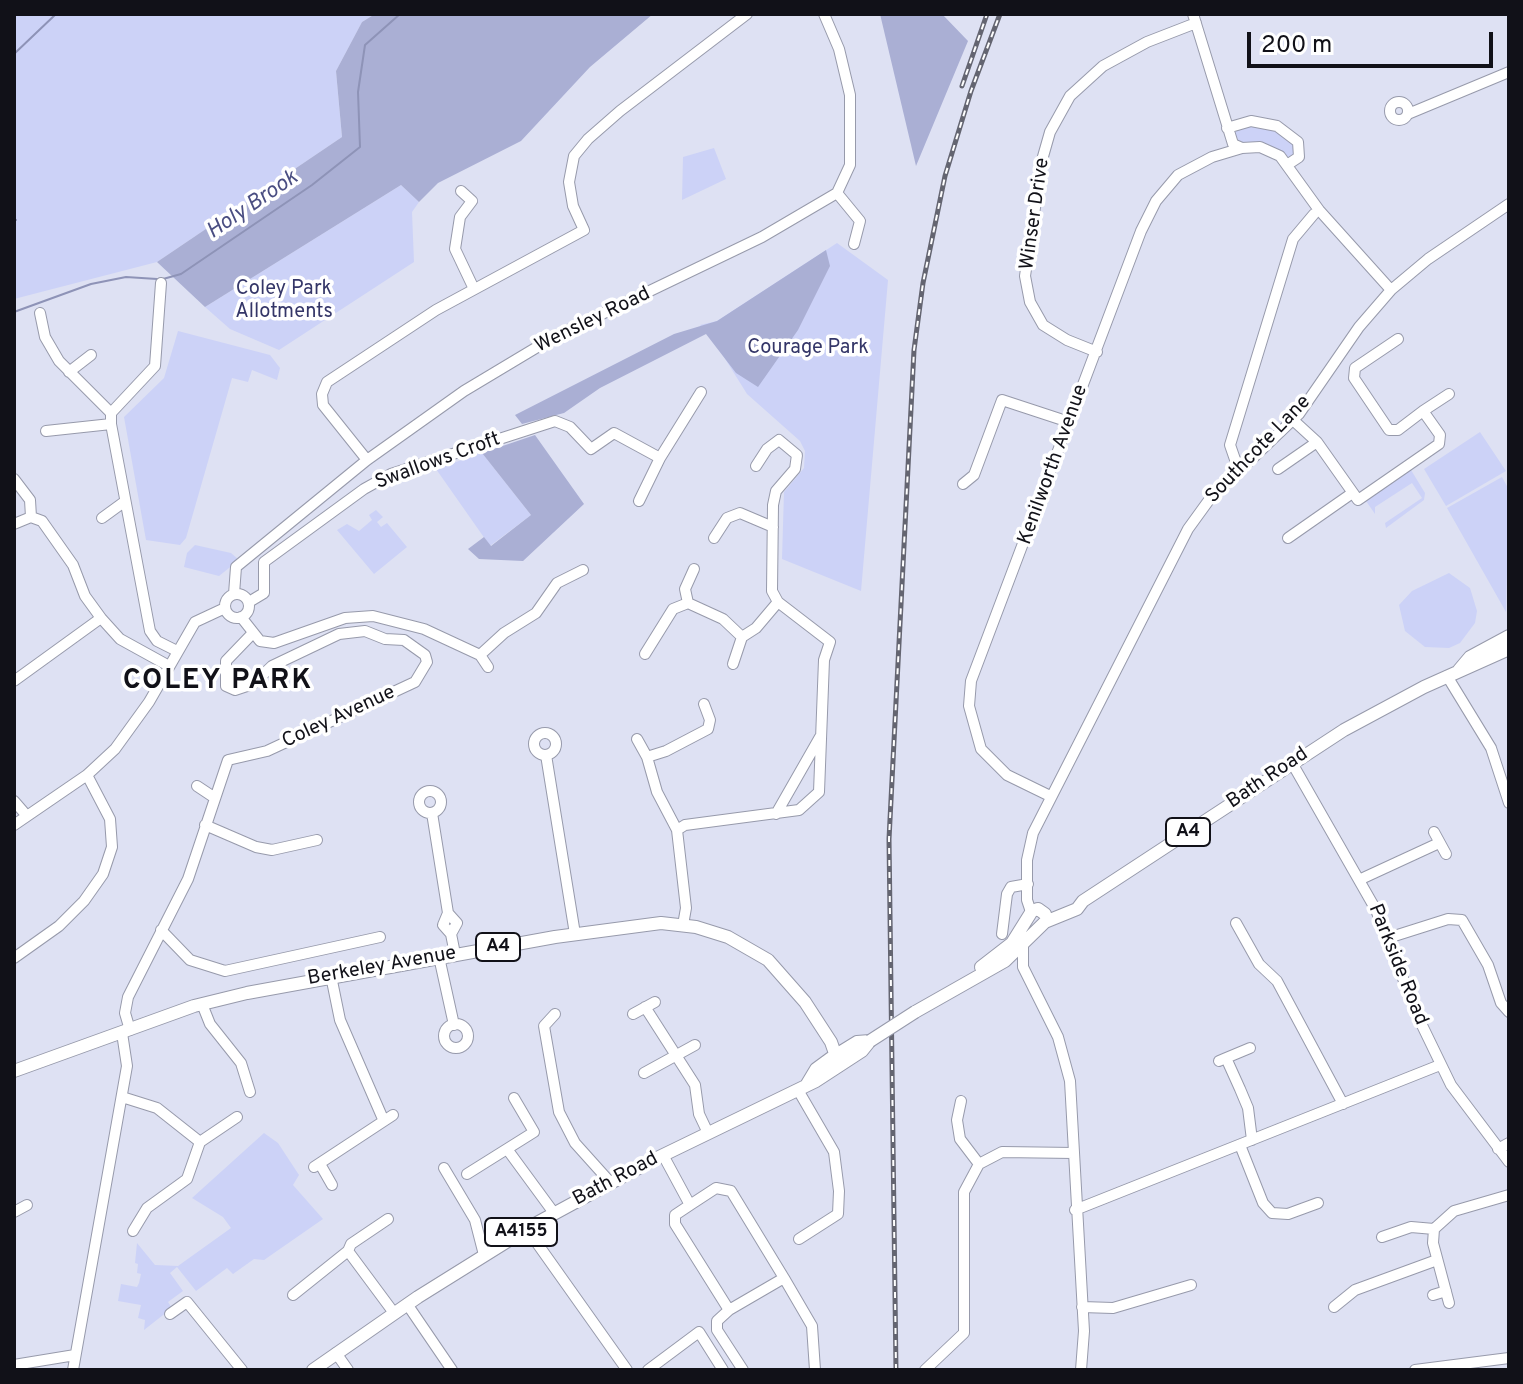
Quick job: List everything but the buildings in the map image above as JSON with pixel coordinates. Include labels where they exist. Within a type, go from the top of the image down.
[{"type":"main road","name":"Bath Road","points":[[1453,673],[1470,657],[1509,636]]},
{"type":"main road","name":"Bath Road","points":[[961,984],[1012,943],[1038,917],[1083,901],[1355,723],[1453,673],[1509,649]]},
{"type":"main road","name":"Bath Road","points":[[313,1370],[407,1304],[554,1213],[663,1155],[803,1087],[836,1059],[1005,961],[1023,947],[1038,917]]},
{"type":"main road","name":"Berkeley Avenue","points":[[14,1071],[202,1004],[331,976],[648,923],[683,925],[728,937],[759,954],[789,981],[821,1028],[836,1059]]},
{"type":"main road","points":[[821,1028],[863,1045]]},
{"type":"street","points":[[367,460],[323,405],[322,394],[327,382],[396,334],[584,230],[573,206],[569,182],[574,156],[620,111],[747,14]]},
{"type":"street","points":[[824,14],[839,49],[850,95],[850,165],[837,193],[860,221],[854,244]]},
{"type":"street","points":[[1194,19],[1233,144],[1242,148],[1260,147],[1280,156],[1319,210],[1391,290]]},
{"type":"street","name":"Winser Drive","points":[[1097,352],[1067,340],[1043,325],[1030,302],[1025,276],[1042,160],[1050,132],[1070,96],[1103,66],[1194,19]]},
{"type":"street","points":[[1408,114],[1509,72]]},
{"type":"street","points":[[1227,128],[1251,121],[1277,126],[1298,142],[1299,157],[1287,165]]},
{"type":"street","name":"Kenilworth Avenue","points":[[1050,796],[1007,775],[990,760],[977,739],[969,706],[971,681],[1141,231],[1156,201],[1178,175],[1212,157],[1242,148]]},
{"type":"street","points":[[461,191],[472,201],[460,217],[455,249],[474,289]]},
{"type":"street","name":"Wensley Road","points":[[234,594],[236,567],[367,460],[464,391],[554,337],[762,237],[837,193]]},
{"type":"street","name":"Southcote Lane","points":[[1038,917],[1027,900],[1029,848],[1050,796],[1128,651],[1188,529],[1209,500],[1293,420],[1391,290],[1428,259],[1509,204]]},
{"type":"street","points":[[1239,471],[1230,445],[1293,239],[1314,214]]},
{"type":"street","points":[[46,431],[111,419],[155,366],[161,283]]},
{"type":"street","points":[[40,313],[45,337],[69,372],[111,419],[150,631],[157,641],[177,651]]},
{"type":"street","points":[[1398,339],[1355,368],[1354,378],[1389,430],[1398,430],[1449,394]]},
{"type":"street","points":[[69,372],[91,355]]},
{"type":"street","points":[[639,501],[660,458],[701,392]]},
{"type":"street","points":[[963,484],[974,475],[1002,400],[1069,422]]},
{"type":"street","points":[[1288,538],[1439,444],[1440,435],[1423,411]]},
{"type":"street","points":[[1293,420],[1317,442],[1354,497]]},
{"type":"street","name":"Swallows Croft","points":[[249,602],[264,593],[264,562],[364,489],[391,474],[555,421],[570,427],[591,449],[614,433],[660,458]]},
{"type":"street","points":[[677,830],[685,825],[799,810],[819,792],[824,660],[830,642],[778,602],[772,591],[776,491],[795,469],[797,455],[779,440],[767,449],[756,466]]},
{"type":"street","points":[[1278,469],[1317,442]]},
{"type":"street","points":[[14,479],[30,500],[31,517]]},
{"type":"street","points":[[102,518],[124,502]]},
{"type":"street","points":[[714,538],[727,518],[740,513],[773,527]]},
{"type":"street","points":[[14,524],[31,517],[42,521],[73,565],[85,596],[101,618],[120,639],[169,666]]},
{"type":"street","points":[[688,603],[685,589],[694,569]]},
{"type":"street","points":[[480,655],[550,604],[557,583],[583,570]]},
{"type":"street","points":[[14,825],[87,775],[130,729],[195,622],[225,608],[228,598],[234,594],[245,596],[249,602],[249,609],[241,617],[233,617],[225,608]]},
{"type":"street","points":[[733,664],[742,637],[756,628],[778,602]]},
{"type":"street","points":[[645,654],[673,609],[688,603],[723,619],[742,637]]},
{"type":"street","points":[[241,617],[260,641],[274,643],[345,618],[373,616],[424,629],[480,655],[488,667]]},
{"type":"street","points":[[14,681],[101,618]]},
{"type":"street","name":"Coley Avenue","points":[[73,1370],[122,1097],[127,1057],[125,1013],[128,997],[188,879],[228,760],[233,756],[267,751],[415,682],[427,662],[425,655],[404,640],[385,639],[365,631],[339,634],[272,666],[253,684],[235,690],[226,686],[223,678],[226,661],[252,634]]},
{"type":"street","points":[[1453,673],[1503,770],[1509,803]]},
{"type":"street","points":[[647,757],[666,751],[708,729],[710,720],[704,704]]},
{"type":"street","points":[[776,814],[821,735]]},
{"type":"street","points":[[637,739],[647,757],[657,792],[677,830],[686,908],[683,925]]},
{"type":"street","points":[[546,755],[575,934]]},
{"type":"street","points":[[805,761],[814,762],[822,771]]},
{"type":"street","name":"Parkside Road","points":[[1292,763],[1361,879],[1440,1065],[1472,1118],[1509,1162]]},
{"type":"street","points":[[14,958],[59,926],[84,901],[103,874],[112,847],[110,819],[87,775]]},
{"type":"street","points":[[197,786],[215,798]]},
{"type":"street","points":[[14,801],[27,816]]},
{"type":"street","points":[[432,813],[448,913],[457,923],[451,934],[455,954]]},
{"type":"street","points":[[205,825],[256,847],[272,850],[317,840]]},
{"type":"street","points":[[1434,832],[1446,854]]},
{"type":"street","points":[[1361,879],[1439,843]]},
{"type":"street","points":[[1002,934],[1007,894],[1011,887],[1029,887]]},
{"type":"street","points":[[1388,938],[1448,919],[1462,920],[1488,965],[1501,1003],[1509,1012]]},
{"type":"street","points":[[1236,923],[1259,964],[1277,981],[1343,1104]]},
{"type":"street","points":[[161,930],[190,960],[225,971],[380,937]]},
{"type":"street","points":[[1023,947],[1023,967],[1064,1053],[1074,1153],[1082,1307],[1081,1370]]},
{"type":"street","points":[[439,957],[454,1025]]},
{"type":"street","points":[[1005,961],[1023,967]]},
{"type":"street","points":[[331,976],[340,1020],[388,1117],[317,1166],[332,1185]]},
{"type":"street","points":[[202,1004],[210,1024],[241,1063],[250,1092]]},
{"type":"street","points":[[633,1014],[650,1005],[695,1085],[699,1114],[708,1133]]},
{"type":"street","points":[[555,1014],[544,1026],[559,1112],[575,1143],[610,1182]]},
{"type":"street","points":[[644,1073],[677,1057],[696,1043]]},
{"type":"street","points":[[1250,1048],[1223,1060],[1248,1108],[1252,1140]]},
{"type":"street","points":[[1075,1210],[1440,1065]]},
{"type":"street","points":[[799,1239],[838,1214],[839,1191],[834,1152],[803,1087]]},
{"type":"street","points":[[122,1097],[157,1108],[200,1142]]},
{"type":"street","points":[[467,1174],[534,1132],[514,1098]]},
{"type":"street","points":[[961,1101],[957,1120],[960,1139],[979,1164]]},
{"type":"street","points":[[133,1231],[153,1199],[187,1179],[200,1142],[237,1117]]},
{"type":"street","points":[[1498,1149],[1509,1143]]},
{"type":"street","points":[[1240,1145],[1266,1208],[1283,1215],[1314,1207]]},
{"type":"street","points":[[507,1149],[554,1213]]},
{"type":"street","points":[[925,1370],[964,1333],[964,1192],[979,1164],[1002,1152],[1074,1153]]},
{"type":"street","points":[[663,1155],[690,1205]]},
{"type":"street","points":[[444,1168],[475,1220],[484,1255]]},
{"type":"street","points":[[729,1310],[675,1224],[675,1215],[716,1188],[731,1191],[812,1326],[815,1370]]},
{"type":"street","points":[[1433,1295],[1448,1297],[1432,1236],[1434,1229],[1454,1211],[1509,1195]]},
{"type":"street","points":[[14,1212],[27,1205]]},
{"type":"street","points":[[293,1295],[348,1251],[351,1244],[388,1219]]},
{"type":"street","points":[[1382,1237],[1411,1227],[1434,1229]]},
{"type":"street","points":[[527,1229],[627,1370]]},
{"type":"street","points":[[348,1251],[394,1313]]},
{"type":"street","points":[[1334,1307],[1355,1290],[1437,1260]]},
{"type":"street","points":[[743,1370],[717,1330],[717,1321],[729,1310],[784,1278]]},
{"type":"street","points":[[1082,1307],[1113,1308],[1191,1285]]},
{"type":"street","points":[[170,1314],[187,1302],[242,1370]]},
{"type":"street","points":[[407,1304],[452,1370]]},
{"type":"street","points":[[648,1370],[699,1332],[723,1370]]},
{"type":"street","points":[[336,1353],[348,1370]]},
{"type":"street","points":[[14,1365],[75,1355]]},
{"type":"street","points":[[1415,1370],[1509,1358]]},
{"type":"green space","points":[[14,14],[375,14],[362,22],[336,71],[342,137],[157,262],[14,299]]},
{"type":"green space","points":[[1260,125],[1276,130],[1296,147],[1296,156],[1290,158],[1271,146],[1240,142],[1234,134],[1239,127]]},
{"type":"green space","points":[[714,148],[726,179],[682,200],[683,157]]},
{"type":"green space","name":"Coley Park Allotments","points":[[401,185],[419,202],[412,212],[414,262],[279,350],[230,329],[205,307]]},
{"type":"green space","name":"Courage Park","points":[[837,243],[888,280],[861,591],[782,559],[784,492],[804,468],[805,451],[800,441],[747,394],[700,325],[717,321]]},
{"type":"green space","points":[[178,331],[270,355],[280,368],[277,380],[252,370],[248,382],[232,378],[186,538],[180,545],[146,540],[124,417],[164,378]]},
{"type":"green space","points":[[1480,432],[1506,471],[1446,506],[1424,469]]},
{"type":"green space","points":[[482,453],[531,515],[490,546],[436,469]]},
{"type":"green space","points":[[1411,470],[1425,493],[1424,500],[1386,528],[1385,523],[1422,498],[1412,483],[1375,507],[1375,514],[1366,501]]},
{"type":"green space","points":[[1502,477],[1509,490],[1506,612],[1447,508]]},
{"type":"green space","points":[[376,510],[383,517],[377,522],[381,527],[387,523],[407,547],[374,574],[337,530],[347,524],[359,531],[372,520],[369,515]]},
{"type":"green space","points":[[195,545],[231,553],[239,560],[219,576],[184,567],[187,553]]},
{"type":"green space","points":[[1449,573],[1470,588],[1477,611],[1475,623],[1460,643],[1449,648],[1425,647],[1405,631],[1399,605],[1412,591]]},
{"type":"green space","points":[[264,1133],[278,1143],[299,1175],[293,1185],[323,1219],[264,1260],[254,1259],[233,1274],[227,1268],[196,1291],[177,1267],[170,1273],[183,1291],[168,1302],[172,1308],[144,1330],[145,1320],[138,1318],[141,1305],[118,1301],[121,1284],[137,1287],[139,1283],[141,1274],[137,1273],[138,1264],[135,1263],[137,1243],[155,1265],[178,1266],[231,1228],[223,1217],[192,1198]]},
{"type":"shaded area","points":[[375,14],[653,14],[590,67],[521,141],[438,183],[419,202],[401,185],[205,307],[157,262],[342,137],[336,71],[362,22]]},
{"type":"shaded area","points":[[880,14],[942,14],[968,41],[916,166]]},
{"type":"shaded area","points":[[826,250],[830,266],[798,330],[758,387],[736,373],[706,334],[600,388],[564,413],[522,424],[515,415],[674,334],[717,321]]},
{"type":"shaded area","points":[[535,435],[584,504],[523,561],[479,559],[468,549],[484,537],[491,546],[531,515],[482,453]]},
{"type":"waterway","points":[[14,54],[56,14]]},
{"type":"waterway","name":"Holy Brook","points":[[163,279],[181,274],[312,185],[360,147],[358,92],[365,45],[400,14]]},
{"type":"waterway","name":"Holy Brook","points":[[14,312],[91,284],[126,277],[157,279]]},
{"type":"railway","points":[[962,86],[987,14]]},
{"type":"railway","points":[[896,1370],[889,839],[914,350],[923,283],[945,176],[971,91],[1000,14]]},
{"type":"district","name":"COLEY PARK","points":[[218,682]]}]
